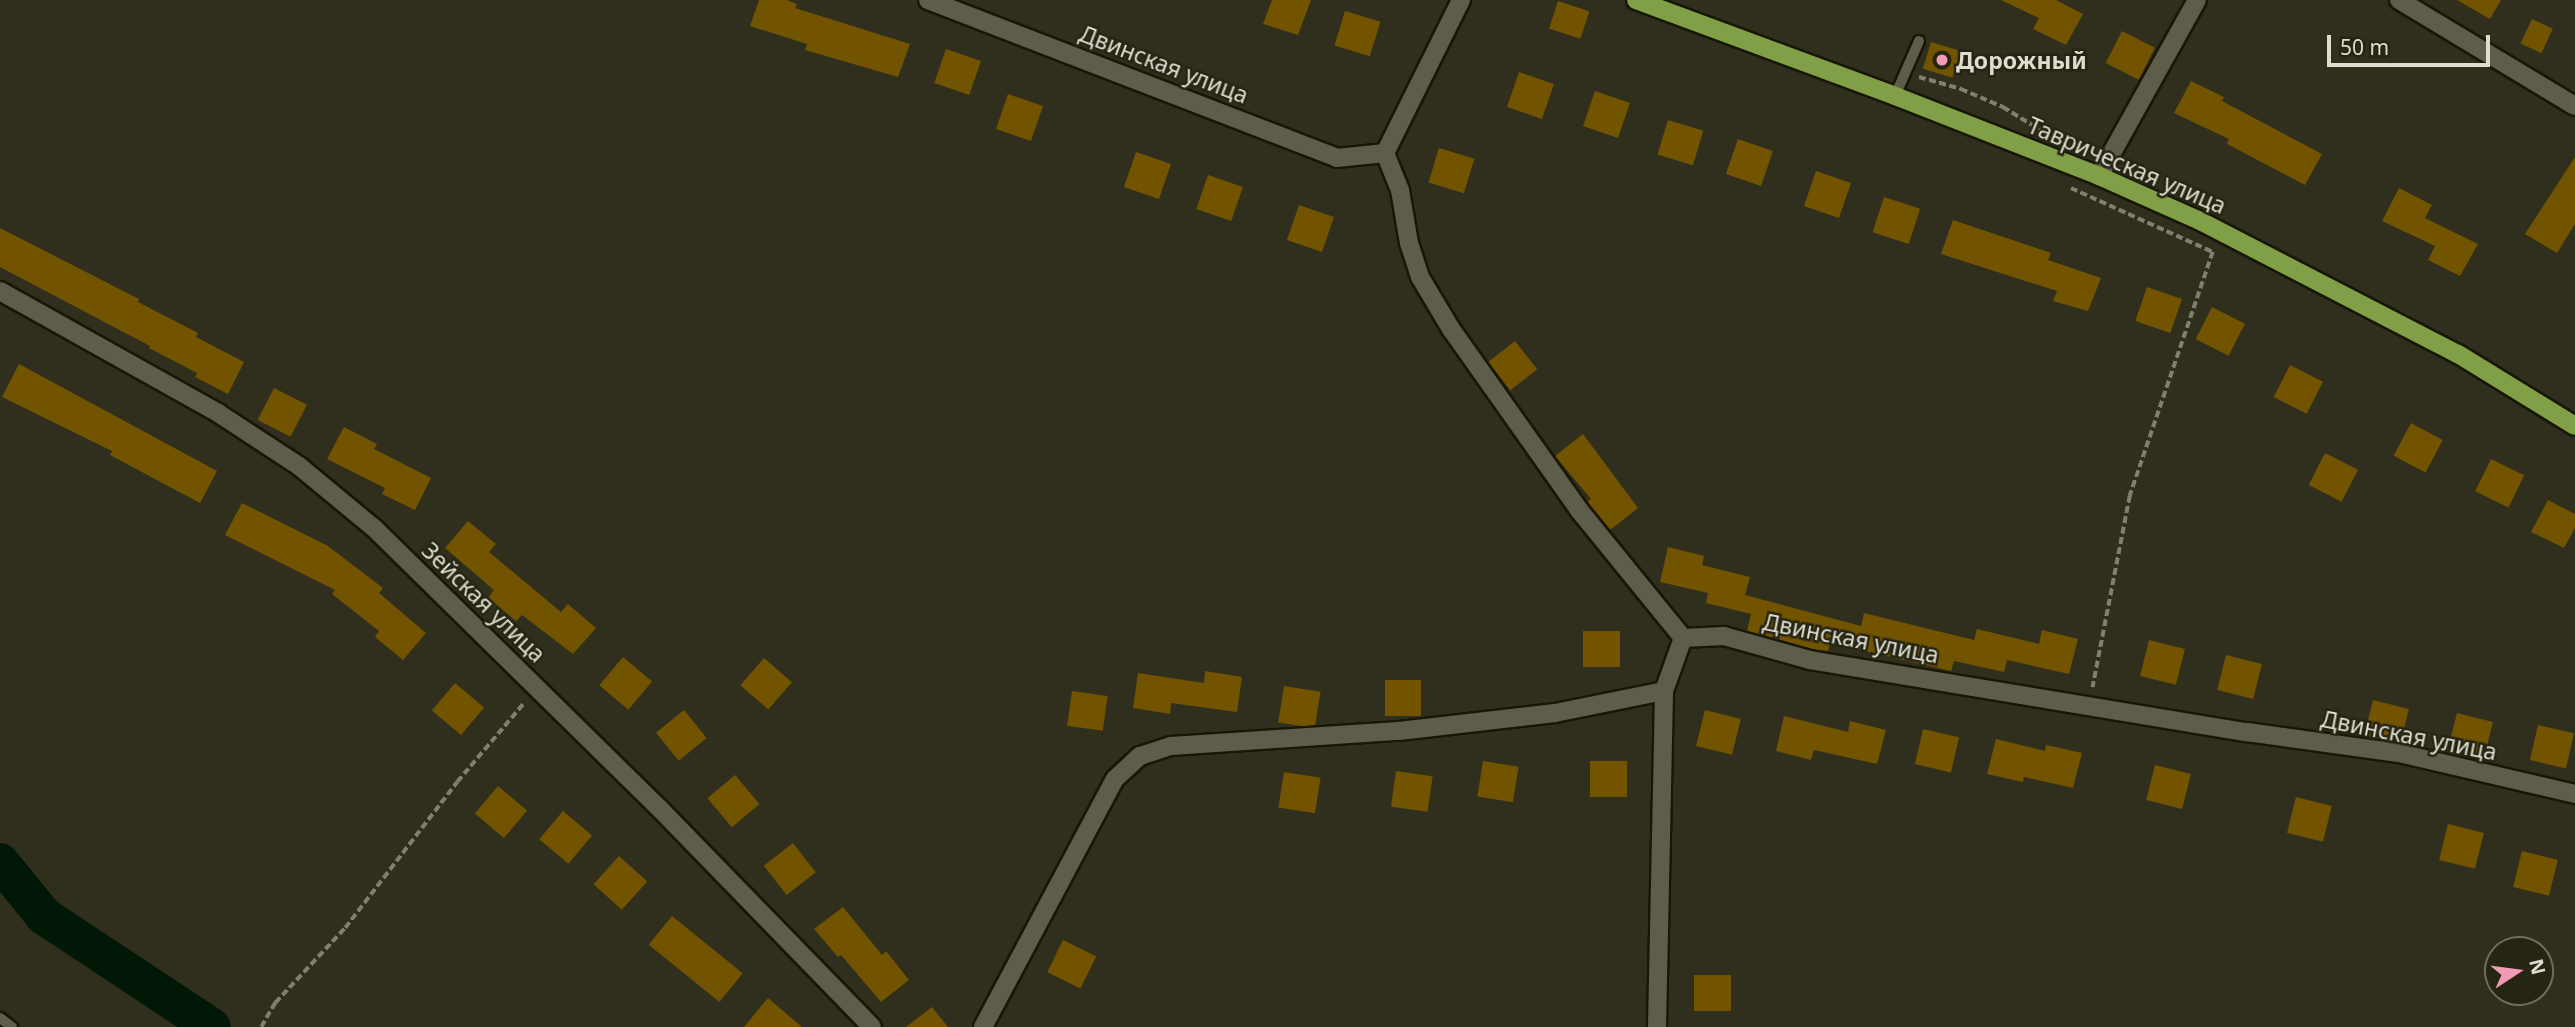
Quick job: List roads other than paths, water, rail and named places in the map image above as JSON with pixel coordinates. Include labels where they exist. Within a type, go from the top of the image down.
[{"type":"main road","name":"Таврическая улица","points":[[1636,0],[2051,157],[2200,221],[2458,354],[2575,426]]},
{"type":"street","name":"Двинская улица","points":[[928,0],[1336,158],[1385,153]]},
{"type":"street","points":[[1461,0],[1385,153],[1400,190],[1409,243],[1420,277],[1445,319],[1579,510],[1683,638],[1664,691],[1657,1027]]},
{"type":"street","points":[[2099,176],[2197,0]]},
{"type":"street","points":[[2399,0],[2575,106]]},
{"type":"street","name":"Зейская улица","points":[[0,291],[218,413],[299,466],[374,528],[660,808],[872,1027]]},
{"type":"street","name":"Двинская улица","points":[[1683,638],[1724,636],[1810,660],[2399,753],[2575,794]]},
{"type":"street","points":[[983,1027],[1115,779],[1140,756],[1171,746],[1399,731],[1555,713],[1664,691]]},
{"type":"lane","points":[[1895,96],[1919,41]]},
{"type":"lane","points":[[0,1018],[12,1027]]},
{"type":"waterway","points":[[0,862],[44,916],[212,1027]]},
{"type":"place","name":"Дорожный","points":[[1942,60]]}]
